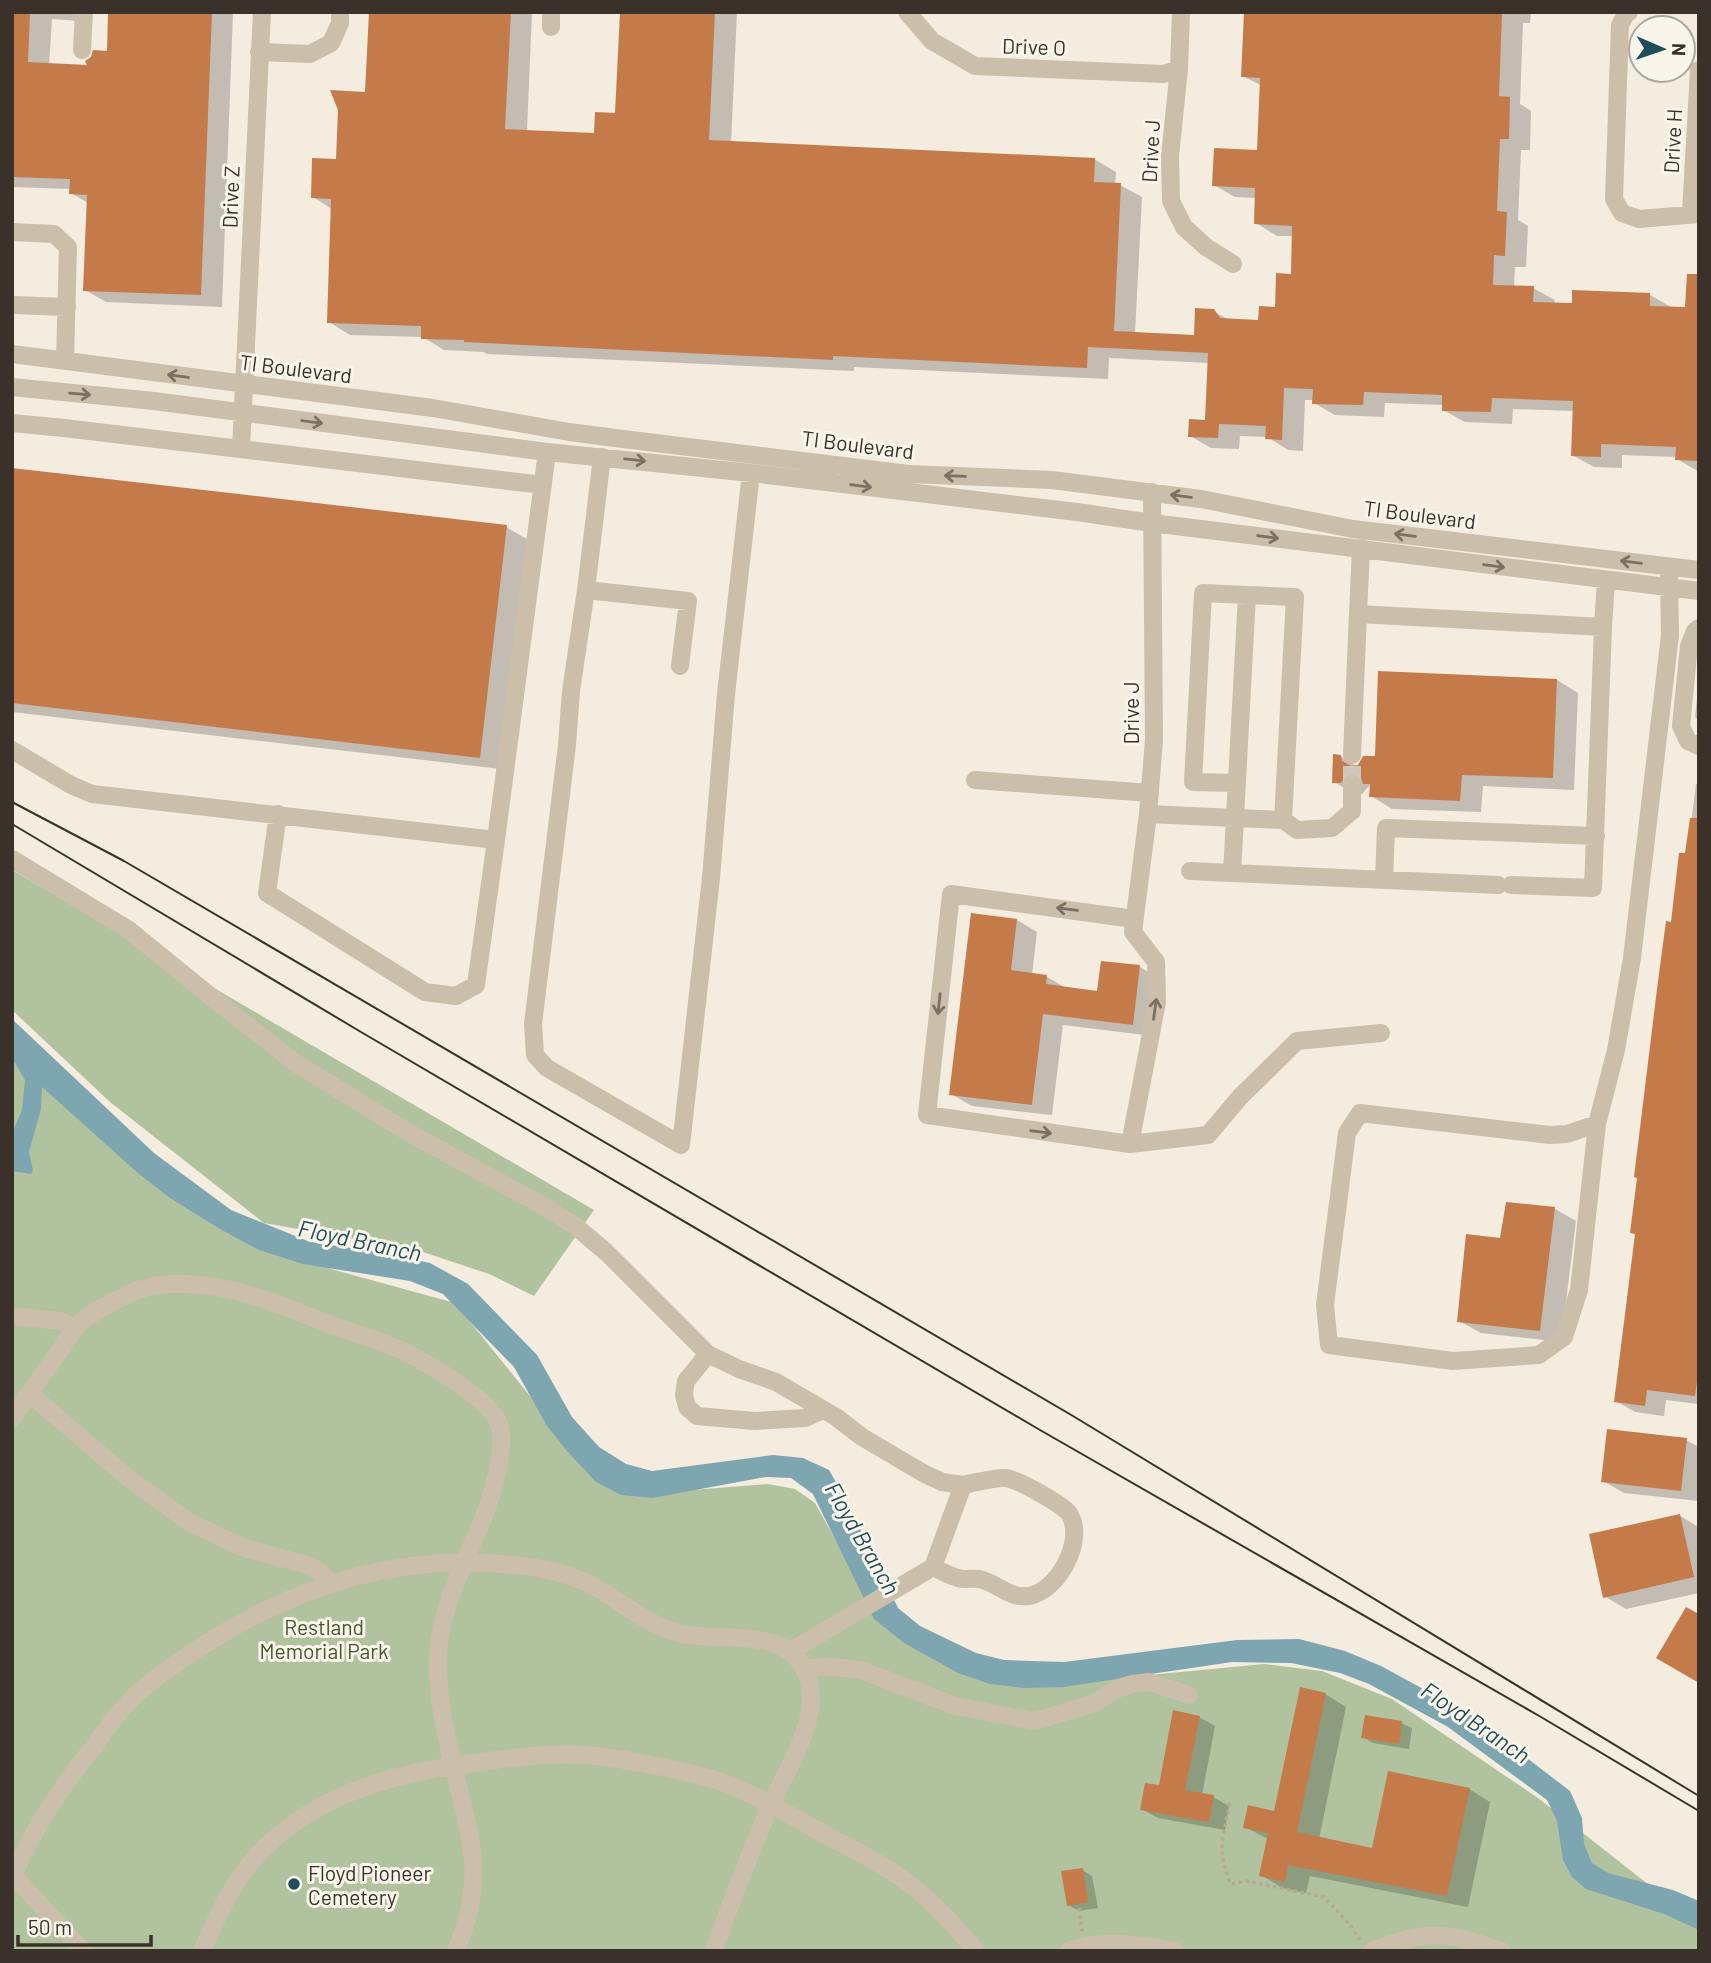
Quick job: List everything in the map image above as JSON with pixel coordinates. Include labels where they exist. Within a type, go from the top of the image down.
[{"type":"street","points":[[82,50],[84,12]]},
{"type":"street","name":"Drive Z","points":[[241,449],[262,12]]},
{"type":"street","points":[[259,52],[310,54],[331,44],[340,23],[340,12]]},
{"type":"street","name":"Drive O","points":[[907,12],[932,41],[975,66],[1164,74],[1179,69]]},
{"type":"street","name":"Drive J","points":[[1181,12],[1179,69],[1170,156],[1171,201],[1184,228],[1206,247],[1233,264]]},
{"type":"street","points":[[1629,12],[1620,25],[1614,200],[1622,213],[1639,219],[1695,214]]},
{"type":"street","name":"Drive H","points":[[1695,214],[1699,71]]},
{"type":"street","points":[[12,232],[54,234],[68,247],[65,361]]},
{"type":"street","points":[[12,304],[67,307]]},
{"type":"street","name":"TI Boulevard","points":[[12,354],[433,408],[569,432],[895,472],[1052,480],[1152,492],[1227,503],[1353,529],[1699,570]]},
{"type":"street","name":"TI Boulevard","points":[[12,387],[154,401],[547,452],[1077,512],[1699,591]]},
{"type":"street","points":[[12,424],[542,485]]},
{"type":"street","points":[[278,814],[267,893],[425,992],[456,996],[476,985],[547,452]]},
{"type":"street","points":[[602,457],[571,691],[567,745],[533,1024],[535,1055],[547,1068],[681,1145],[711,878],[726,694],[751,473]]},
{"type":"street","name":"Drive J","points":[[1134,925],[1154,740],[1152,492]]},
{"type":"street","points":[[1352,755],[1361,548]]},
{"type":"street","points":[[1597,1124],[1567,1134],[1549,1135],[1360,1113],[1347,1133],[1325,1305],[1329,1345],[1452,1361],[1539,1355],[1564,1337],[1579,1290],[1597,1124],[1616,1050],[1634,944],[1671,635],[1668,587],[1670,567]]},
{"type":"street","points":[[1191,871],[1593,888],[1606,580]]},
{"type":"street","points":[[586,590],[688,601],[680,666]]},
{"type":"street","points":[[1237,783],[1193,782],[1203,593],[1295,597],[1283,820]]},
{"type":"street","points":[[1232,873],[1247,595]]},
{"type":"street","points":[[1358,614],[1603,627]]},
{"type":"street","points":[[1699,628],[1689,646],[1681,726],[1688,741],[1699,746]]},
{"type":"street","points":[[12,750],[71,785],[92,794],[496,840]]},
{"type":"street","points":[[975,780],[1150,793]]},
{"type":"street","points":[[1148,814],[1283,820],[1297,830],[1332,828],[1352,811],[1352,784]]},
{"type":"street","points":[[1384,880],[1386,828],[1596,836]]},
{"type":"street","points":[[12,859],[129,930],[297,1064],[411,1134],[575,1226],[606,1252],[708,1353],[776,1382],[836,1417],[862,1437],[942,1482],[963,1485],[1006,1478],[1058,1503],[1070,1515],[1074,1547],[1050,1587],[1030,1596],[1013,1596],[982,1579],[957,1578],[933,1567]]},
{"type":"street","points":[[1130,1144],[1157,1002],[1156,962],[1134,925],[951,894],[927,1115],[1130,1144],[1208,1135],[1240,1097],[1297,1041],[1381,1033]]},
{"type":"street","points":[[12,1419],[76,1328],[91,1315],[139,1290],[173,1284],[236,1291],[396,1348],[422,1362],[488,1407],[500,1426],[500,1451],[495,1485],[484,1520],[445,1615],[440,1634],[438,1666],[440,1696],[470,1835],[473,1863],[470,1901],[456,1951]]},
{"type":"street","points":[[12,1316],[60,1321],[76,1328]]},
{"type":"street","points":[[708,1353],[686,1381],[684,1395],[687,1407],[697,1416],[755,1421],[804,1418],[823,1409]]},
{"type":"street","points":[[29,1394],[127,1477],[189,1522],[242,1547],[307,1565],[319,1571],[331,1583]]},
{"type":"street","points":[[791,1651],[933,1567],[963,1485]]},
{"type":"street","points":[[83,1951],[13,1876],[25,1849],[56,1796],[126,1704],[148,1684],[220,1634],[249,1618],[331,1583],[385,1569],[465,1562],[517,1564],[572,1577],[666,1630],[687,1635],[762,1640],[791,1651],[798,1658],[810,1687],[808,1720],[713,1951]]},
{"type":"street","points":[[804,1668],[861,1670],[956,1706],[1035,1721],[1095,1703],[1116,1689],[1133,1684],[1149,1682],[1189,1695]]},
{"type":"street","points":[[202,1951],[228,1894],[239,1877],[261,1851],[307,1814],[352,1791],[405,1773],[552,1755],[616,1758],[696,1774],[735,1787],[893,1872],[942,1912],[976,1951]]},
{"type":"street","points":[[1372,1951],[1407,1938],[1443,1935],[1461,1937],[1501,1951]]},
{"type":"street","points":[[1068,1951],[1084,1945],[1101,1944],[1147,1946],[1174,1951]]},
{"type":"path","points":[[1230,1803],[1221,1852],[1222,1865],[1231,1884],[1247,1881],[1324,1897],[1352,1927],[1366,1951]]},
{"type":"path","points":[[1079,1908],[1082,1925]]},
{"type":"green space","points":[[12,870],[594,1210],[534,1296],[489,1274],[417,1250],[264,1223],[110,1102],[12,1010]]},
{"type":"green space","name":"Restland Memorial Park","points":[[12,1049],[234,1231],[331,1269],[455,1303],[587,1467],[631,1495],[768,1484],[795,1489],[815,1503],[883,1625],[1045,1685],[1264,1664],[1322,1671],[1392,1699],[1538,1798],[1699,1924],[1699,1951],[12,1951]]},
{"type":"water","name":"Floyd Branch","points":[[12,1019],[154,1153],[231,1210],[310,1242],[430,1263],[468,1284],[537,1355],[572,1417],[599,1447],[626,1464],[652,1471],[773,1455],[803,1458],[829,1470],[850,1507],[898,1608],[920,1626],[976,1653],[1004,1660],[1064,1662],[1237,1640],[1299,1639],[1345,1651],[1381,1666],[1471,1715],[1570,1791],[1582,1818],[1584,1844],[1592,1863],[1608,1873],[1673,1890],[1699,1901],[1699,1930],[1664,1914],[1586,1889],[1572,1877],[1563,1860],[1557,1821],[1547,1800],[1448,1727],[1369,1684],[1340,1673],[1291,1663],[1232,1662],[1063,1687],[1024,1688],[990,1684],[958,1673],[904,1643],[874,1619],[813,1494],[791,1478],[766,1477],[652,1498],[621,1495],[596,1482],[547,1426],[514,1367],[443,1294],[410,1281],[303,1264],[259,1250],[170,1198],[139,1174],[42,1087],[41,1109],[29,1152],[33,1170],[31,1174],[12,1171],[12,1134],[22,1110],[25,1080],[12,1058]]},
{"type":"building","points":[[12,12],[30,12],[28,62],[87,65],[85,61],[91,57],[93,50],[107,51],[108,12],[212,12],[201,295],[83,291],[87,195],[69,194],[70,179],[12,177]]},
{"type":"building","points":[[369,12],[511,12],[505,129],[594,133],[595,112],[615,113],[620,12],[715,12],[709,140],[1095,158],[1094,182],[1121,183],[1114,331],[1194,335],[1195,308],[1214,309],[1220,318],[1258,320],[1259,306],[1275,307],[1276,273],[1291,274],[1292,226],[1254,224],[1255,188],[1212,186],[1214,148],[1257,150],[1260,78],[1241,77],[1244,12],[1502,12],[1499,96],[1510,97],[1509,139],[1500,139],[1497,211],[1507,212],[1505,256],[1494,255],[1493,285],[1534,286],[1533,302],[1572,303],[1572,290],[1650,293],[1650,306],[1685,307],[1687,274],[1699,274],[1699,461],[1675,460],[1676,447],[1601,444],[1601,457],[1571,456],[1573,401],[1492,398],[1491,412],[1442,411],[1442,395],[1364,392],[1363,405],[1312,404],[1313,389],[1284,388],[1282,440],[1265,439],[1266,426],[1219,424],[1218,438],[1188,437],[1189,419],[1205,420],[1208,353],[1088,347],[1087,368],[833,356],[833,360],[421,339],[421,326],[327,323],[331,199],[311,198],[312,158],[336,159],[338,110],[330,90],[365,92]]},
{"type":"building","points":[[12,468],[507,525],[480,758],[12,703]]},
{"type":"building","points":[[1378,671],[1557,679],[1553,778],[1462,775],[1460,801],[1369,797],[1370,784],[1363,784],[1361,778],[1353,773],[1346,775],[1341,783],[1332,783],[1333,754],[1341,755],[1342,761],[1351,766],[1358,765],[1363,756],[1375,756]]},
{"type":"building","points":[[1690,818],[1699,818],[1699,1367],[1695,1396],[1647,1390],[1645,1406],[1614,1402],[1635,1234],[1630,1233],[1637,1178],[1634,1177],[1657,989],[1666,921],[1671,922],[1679,853],[1685,853]]},
{"type":"building","points":[[971,913],[1017,919],[1011,970],[1047,975],[1046,984],[1097,991],[1101,961],[1140,965],[1133,1025],[1043,1014],[1032,1105],[949,1095]]},
{"type":"building","points":[[1506,1202],[1555,1207],[1540,1331],[1457,1322],[1466,1234],[1500,1238]]},
{"type":"building","points":[[1607,1429],[1687,1438],[1681,1491],[1601,1482]]},
{"type":"building","points":[[1680,1514],[1694,1577],[1603,1598],[1589,1534]]},
{"type":"building","points":[[1686,1607],[1699,1614],[1699,1683],[1656,1658]]},
{"type":"building","points":[[1300,1687],[1326,1693],[1297,1832],[1372,1848],[1388,1771],[1470,1788],[1447,1896],[1288,1865],[1285,1882],[1259,1876],[1268,1833],[1243,1828],[1248,1805],[1274,1811]]},
{"type":"building","points":[[1173,1710],[1200,1716],[1185,1790],[1214,1795],[1209,1822],[1140,1810],[1145,1783],[1159,1785]]},
{"type":"building","points":[[1365,1715],[1402,1721],[1399,1744],[1361,1738]]},
{"type":"building","points":[[1083,1868],[1088,1902],[1067,1906],[1061,1871]]},
{"type":"tunnel","points":[[1352,755],[1352,784]]},
{"type":"tram line","points":[[12,802],[124,861],[1073,1416],[1699,1796]]},
{"type":"tram line","points":[[12,824],[1040,1430],[1541,1717],[1699,1811]]},
{"type":"place","name":"Floyd Pioneer Cemetery","points":[[294,1884]]}]
